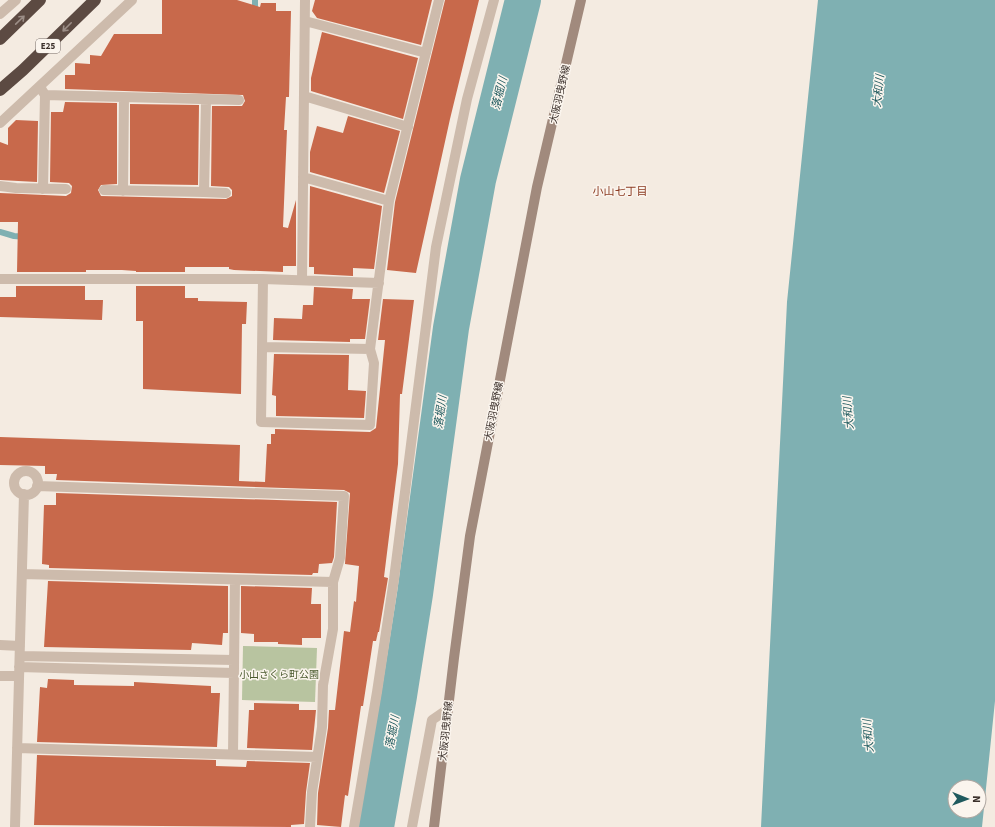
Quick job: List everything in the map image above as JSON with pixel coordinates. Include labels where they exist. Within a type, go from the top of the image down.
[{"type":"highway","points":[[0,39],[40,0]]},
{"type":"highway","name":"E25","points":[[0,90],[23,70],[95,0]]},
{"type":"main road","name":"大阪羽曳野線","points":[[434,827],[470,536],[536,194],[581,0]]},
{"type":"street","points":[[0,14],[16,0]]},
{"type":"street","points":[[0,123],[42,91],[132,0]]},
{"type":"street","points":[[302,280],[305,0]]},
{"type":"street","points":[[264,279],[261,422],[370,425],[374,363],[370,349],[390,201],[439,0]]},
{"type":"street","points":[[354,827],[377,692],[392,586],[436,247],[467,99],[494,0]]},
{"type":"street","points":[[305,21],[426,53]]},
{"type":"street","points":[[42,91],[124,98],[239,100]]},
{"type":"street","points":[[42,91],[43,189]]},
{"type":"street","points":[[304,96],[408,127]]},
{"type":"street","points":[[123,191],[124,98]]},
{"type":"street","points":[[204,192],[206,100]]},
{"type":"street","points":[[304,177],[390,201]]},
{"type":"street","points":[[0,186],[66,189]]},
{"type":"street","points":[[104,190],[226,193]]},
{"type":"street","points":[[0,279],[264,279],[379,283]]},
{"type":"street","points":[[262,347],[370,349]]},
{"type":"street","points":[[20,472],[32,472],[36,476],[37,486],[34,492],[24,494],[18,492],[14,485],[16,476],[20,472]]},
{"type":"street","points":[[37,486],[344,496],[340,558],[333,582],[333,629],[323,685],[322,727],[312,792],[310,827]]},
{"type":"street","points":[[15,827],[24,494]]},
{"type":"street","points":[[22,574],[333,582]]},
{"type":"street","points":[[233,754],[235,580]]},
{"type":"street","points":[[0,646],[20,651],[234,660]]},
{"type":"street","points":[[0,676],[19,672],[234,673]]},
{"type":"street","points":[[412,827],[432,720],[448,710]]},
{"type":"street","points":[[17,748],[317,757]]},
{"type":"street","points":[[12,827],[18,827]]},
{"type":"green space","name":"小山さくら町公園","points":[[243,646],[317,648],[315,702],[242,700]]},
{"type":"water","name":"大和川","points":[[818,0],[995,0],[995,701],[987,779],[947,779],[947,819],[983,819],[982,827],[761,827],[787,302]]},
{"type":"building","points":[[162,0],[237,0],[260,7],[261,3],[276,3],[276,11],[291,11],[289,97],[286,97],[284,130],[287,130],[283,227],[288,228],[296,200],[296,266],[283,266],[283,272],[234,270],[229,269],[229,267],[185,267],[185,272],[86,270],[86,272],[17,272],[18,222],[0,222],[0,193],[66,196],[71,193],[72,186],[69,183],[50,182],[51,112],[63,112],[65,102],[117,103],[117,184],[101,185],[98,190],[101,196],[226,199],[232,196],[232,190],[229,187],[211,186],[212,106],[242,106],[245,101],[243,95],[65,89],[65,75],[75,75],[75,63],[90,64],[90,55],[101,56],[114,34],[162,34]]},
{"type":"building","points":[[315,0],[432,0],[421,45],[317,18],[312,11]]},
{"type":"building","points":[[445,0],[479,0],[450,119],[416,273],[387,270],[395,202]]},
{"type":"building","points":[[322,32],[418,58],[403,119],[311,91],[311,78]]},
{"type":"building","points":[[130,104],[199,105],[198,185],[130,184]]},
{"type":"building","points":[[348,116],[400,131],[384,193],[310,172],[310,152],[317,126],[343,133]]},
{"type":"building","points":[[16,120],[38,121],[37,182],[0,180],[0,142],[8,145],[8,128]]},
{"type":"building","points":[[310,186],[382,206],[374,269],[353,268],[353,276],[314,274],[314,267],[309,267]]},
{"type":"building","points":[[16,286],[85,286],[85,300],[103,300],[102,320],[0,317],[0,297],[16,297]]},
{"type":"building","points":[[136,286],[185,286],[185,298],[198,298],[198,301],[247,302],[246,324],[242,324],[241,394],[143,389],[143,321],[136,321]]},
{"type":"building","points":[[314,287],[353,289],[352,299],[370,299],[365,339],[350,339],[350,342],[273,340],[274,318],[302,319],[303,305],[313,305]]},
{"type":"building","points":[[383,299],[414,300],[402,394],[400,394],[398,464],[384,577],[388,578],[379,632],[376,641],[373,641],[363,706],[361,706],[348,796],[345,795],[341,827],[317,825],[318,793],[328,728],[329,710],[335,710],[344,631],[350,632],[354,601],[356,602],[359,566],[345,564],[350,493],[344,490],[56,480],[57,474],[45,474],[45,466],[0,465],[0,437],[240,445],[239,481],[265,482],[267,444],[271,444],[271,434],[275,434],[275,429],[370,432],[376,428],[385,340],[378,340]]},
{"type":"building","points":[[274,354],[349,355],[348,390],[366,391],[364,418],[276,416],[276,396],[272,395]]},
{"type":"building","points":[[56,493],[337,502],[334,557],[332,563],[319,564],[318,573],[313,573],[312,575],[49,568],[49,565],[42,564],[44,505],[56,505]]},
{"type":"building","points":[[48,581],[228,586],[228,633],[223,633],[222,645],[192,643],[191,650],[44,647]]},
{"type":"building","points":[[241,586],[312,588],[311,604],[321,604],[321,638],[302,638],[302,645],[278,644],[278,642],[254,642],[254,634],[241,633]]},
{"type":"building","points":[[48,679],[74,680],[74,685],[134,686],[134,682],[211,686],[211,693],[220,693],[217,747],[37,742],[40,687],[47,688]]},
{"type":"building","points":[[254,703],[299,704],[299,710],[316,710],[312,750],[247,748],[249,710],[254,710]]},
{"type":"building","points":[[37,755],[216,760],[216,766],[246,767],[247,761],[310,763],[304,824],[291,825],[291,827],[34,825]]},
{"type":"waterway","points":[[255,0],[255,14]]},
{"type":"waterway","name":"落堀川","points":[[376,827],[415,594],[451,328],[478,180],[523,0]]},
{"type":"waterway","points":[[0,232],[14,236],[26,237]]},
{"type":"district","name":"小山七丁目","points":[[620,191]]}]
